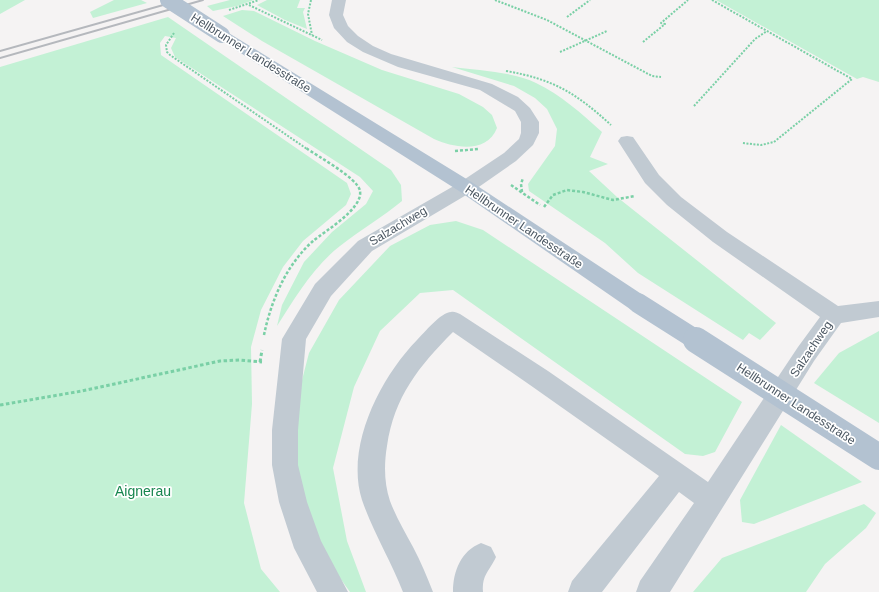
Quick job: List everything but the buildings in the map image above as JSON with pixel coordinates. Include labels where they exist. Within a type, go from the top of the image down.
[{"type":"main road","name":"Hellbrunner Landesstraße","points":[[168,0],[466,187],[638,303],[879,457]]},
{"type":"street","name":"Salzachweg","points":[[333,592],[309,548],[294,502],[285,465],[285,430],[290,365],[294,339],[323,290],[365,246],[466,187],[521,148],[527,141],[530,132],[530,122],[527,115],[512,100],[500,93],[486,87],[394,60],[374,52],[356,42],[345,32],[338,22],[336,13],[339,0]]},
{"type":"street","name":"Salzachweg","points":[[627,141],[652,179],[674,201],[720,237],[834,316],[806,354],[712,501],[651,592]]},
{"type":"street","points":[[834,316],[879,309]]},
{"type":"street","points":[[418,592],[411,573],[376,500],[372,482],[374,445],[378,422],[394,385],[409,363],[426,344],[452,320],[545,382],[677,474],[712,501]]},
{"type":"street","points":[[583,592],[677,474]]},
{"type":"street","points":[[468,592],[470,571],[481,557]]},
{"type":"path","points":[[249,4],[259,0]]},
{"type":"path","points":[[311,0],[307,13],[312,35]]},
{"type":"path","points":[[495,0],[547,20],[652,76],[661,77]]},
{"type":"path","points":[[567,17],[590,0]]},
{"type":"path","points":[[643,42],[665,24],[661,23],[688,0]]},
{"type":"path","points":[[712,0],[852,79],[774,142],[761,145],[742,143]]},
{"type":"path","points":[[560,52],[607,31]]},
{"type":"path","points":[[694,106],[755,38],[767,31]]},
{"type":"path","points":[[169,39],[166,49],[170,55],[353,181],[360,190],[360,195],[355,205],[309,245],[296,261],[275,299],[266,326],[264,340]]},
{"type":"path","points":[[544,208],[553,195],[561,192],[576,190],[614,200],[664,190]]},
{"type":"path","points":[[260,362],[262,347]]},
{"type":"path","points":[[0,405],[82,391],[220,361],[240,360],[290,365]]},
{"type":"green space","points":[[0,0],[25,0],[0,14]]},
{"type":"green space","points":[[114,0],[141,0],[147,3],[93,18],[90,12]]},
{"type":"green space","points":[[230,0],[254,0],[237,6],[213,11],[207,6]]},
{"type":"green space","points":[[267,0],[300,0],[297,8],[305,8],[303,12],[307,29],[285,20],[257,5]]},
{"type":"green space","points":[[716,0],[879,0],[879,82],[863,77],[857,79]]},
{"type":"green space","points":[[242,10],[254,11],[315,41],[382,70],[459,94],[483,107],[492,115],[497,128],[486,142],[469,147],[451,145],[434,139],[262,41],[223,16]]},
{"type":"green space","name":"Aignerau","points":[[168,17],[391,170],[401,185],[402,201],[348,240],[321,263],[305,283],[277,326],[282,305],[304,262],[332,232],[366,204],[373,191],[360,177],[175,57],[171,48],[176,38],[165,36],[160,43],[161,55],[347,183],[351,194],[346,205],[303,241],[283,267],[261,310],[251,347],[252,404],[244,503],[261,569],[280,592],[0,592],[0,67]]},
{"type":"green space","points":[[452,67],[495,72],[527,79],[554,93],[570,105],[602,132],[590,157],[608,164],[589,171],[617,197],[776,323],[760,340],[749,333],[743,340],[638,273],[605,243],[529,191],[528,184],[555,146],[557,129],[547,109],[535,98],[514,86]]},
{"type":"green space","points":[[456,221],[483,230],[742,402],[715,452],[703,456],[685,454],[453,290],[420,293],[380,331],[354,387],[333,468],[347,541],[366,592],[350,592],[330,564],[310,523],[296,467],[295,407],[309,353],[339,300],[390,246],[430,225]]},
{"type":"green space","points":[[879,331],[879,423],[814,383],[839,353]]},
{"type":"green space","points":[[781,425],[862,482],[754,524],[742,522],[740,500]]},
{"type":"green space","points":[[864,504],[876,513],[866,528],[825,564],[806,592],[693,592],[722,558]]},
{"type":"railway","points":[[0,51],[181,0]]},
{"type":"railway","points":[[0,58],[203,0]]}]
